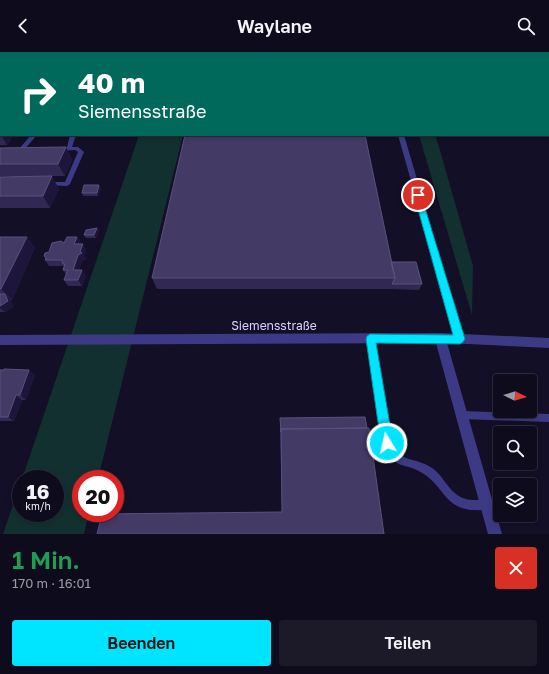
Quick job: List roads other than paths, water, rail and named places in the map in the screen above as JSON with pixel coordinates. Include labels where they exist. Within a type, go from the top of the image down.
[{"type":"street","name":"Siemensstraße","points":[[0,340],[440,338],[549,343]]},
{"type":"street","points":[[440,338],[495,534]]},
{"type":"lane","points":[[21,150],[33,136]]},
{"type":"lane","points":[[69,148],[73,136]]},
{"type":"lane","points":[[401,136],[460,339]]},
{"type":"lane","points":[[44,184],[67,184],[81,152],[76,148],[53,149]]},
{"type":"lane","points":[[14,150],[29,150]]},
{"type":"lane","points":[[370,339],[387,443],[391,453],[399,461],[416,465],[429,471],[456,500],[468,505],[487,505]]},
{"type":"lane","points":[[462,415],[549,418]]}]
